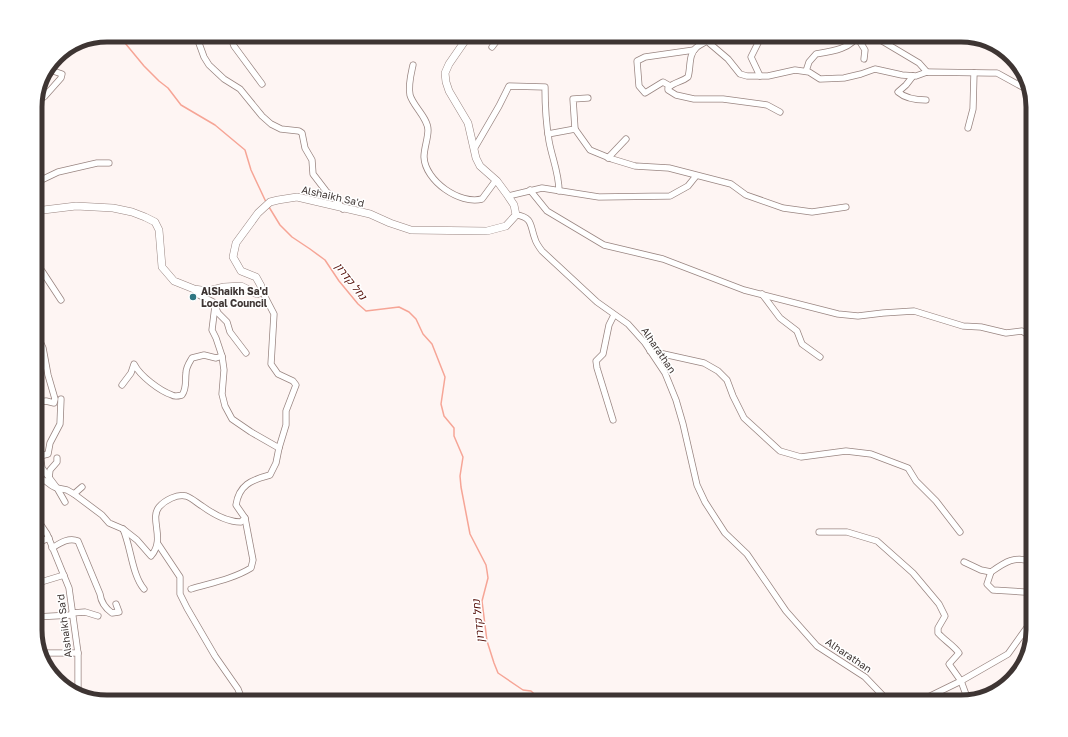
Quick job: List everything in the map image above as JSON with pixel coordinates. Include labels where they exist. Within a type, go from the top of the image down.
[{"type":"street","points":[[199,42],[209,66],[224,79],[240,89],[262,116],[271,124],[281,129],[299,131],[302,133],[305,148],[312,160],[313,174],[326,192],[336,200],[343,209]]},
{"type":"street","points":[[233,42],[262,84]]},
{"type":"street","points":[[463,42],[445,73],[449,91],[468,123],[476,158],[480,166],[496,180],[508,196],[514,205],[516,215]]},
{"type":"street","points":[[492,47],[496,42]]},
{"type":"street","points":[[780,112],[767,105],[683,97],[671,93],[668,88],[688,77],[692,53],[697,46],[708,42],[728,59],[740,74],[747,76],[768,76],[796,70],[809,72],[820,79],[844,78],[875,69],[913,76],[927,72],[997,73],[1023,87]]},
{"type":"street","points":[[758,42],[751,57],[760,76]]},
{"type":"street","points":[[806,72],[809,62],[816,54],[834,52],[852,42]]},
{"type":"street","points":[[860,42],[865,50],[864,59]]},
{"type":"street","points":[[884,42],[918,63],[927,72]]},
{"type":"street","points":[[670,86],[663,82],[645,93],[639,86],[637,61],[645,57],[694,50]]},
{"type":"street","points":[[413,65],[409,84],[410,96],[421,113],[428,129],[424,158],[428,171],[437,184],[456,196],[470,200],[482,199],[496,180]]},
{"type":"street","points":[[43,98],[61,78],[62,74],[53,71]]},
{"type":"street","points":[[968,128],[973,109],[974,73]]},
{"type":"street","points":[[913,76],[898,92],[902,96],[912,99],[926,100]]},
{"type":"street","points":[[474,149],[509,86],[545,88],[548,134],[559,181],[559,191]]},
{"type":"street","points":[[588,98],[574,99],[575,129],[590,150],[608,158],[634,166],[669,168],[731,184],[746,195],[783,208],[812,212],[846,206]]},
{"type":"street","points":[[548,134],[575,129]]},
{"type":"street","points":[[608,158],[626,139]]},
{"type":"street","points":[[42,180],[58,172],[97,163],[110,163]]},
{"type":"street","points":[[508,196],[542,188],[599,197],[670,196],[688,186],[696,176]]},
{"type":"street","points":[[530,190],[547,211],[604,245],[663,259],[744,290],[838,314],[858,316],[914,311],[963,326],[981,327],[1006,333],[1022,331],[1026,334]]},
{"type":"street","name":"Alshaikh Sa'd","points":[[262,291],[256,277],[241,271],[233,257],[236,243],[262,208],[270,202],[297,197],[343,209],[370,214],[411,230],[487,231],[506,226],[516,215]]},
{"type":"street","points":[[42,210],[76,206],[132,212],[150,219],[155,222],[159,230],[162,267],[174,281],[194,289],[208,291],[224,287],[241,286],[257,294],[262,291],[274,314],[271,364],[278,374],[293,381],[296,385],[286,411],[286,425],[276,463],[270,476],[260,478],[244,486],[237,496],[236,505],[245,518],[252,560],[251,568],[225,579],[191,589]]},
{"type":"street","name":"Alharathan","points":[[516,215],[523,216],[530,222],[535,241],[542,251],[575,283],[614,315],[628,324],[650,351],[665,373],[684,424],[697,485],[705,502],[725,533],[747,554],[786,611],[816,646],[865,677],[882,695]]},
{"type":"street","points":[[42,272],[61,300]]},
{"type":"street","points":[[194,289],[199,296],[213,302],[218,313],[227,322],[230,332],[246,353]]},
{"type":"street","points":[[762,294],[780,318],[797,331],[802,344],[820,357]]},
{"type":"street","points":[[215,306],[212,330],[222,356],[224,370],[222,394],[232,419],[279,448]]},
{"type":"street","points":[[613,420],[596,361],[603,354],[609,325],[614,315]]},
{"type":"street","points":[[42,346],[46,369],[55,399],[54,403],[42,402]]},
{"type":"street","points":[[650,351],[704,363],[718,371],[728,380],[732,396],[744,418],[780,452],[801,456],[846,451],[871,454],[908,468],[916,481],[936,501],[960,532]]},
{"type":"street","points":[[122,385],[131,373],[134,364],[136,369],[154,385],[173,396],[182,395],[185,391],[186,373],[192,358],[204,355],[216,358],[222,356]]},
{"type":"street","points":[[42,456],[48,454],[50,443],[60,424],[61,399]]},
{"type":"street","points":[[49,478],[50,470],[57,462],[57,458]]},
{"type":"street","points":[[42,468],[57,488],[65,502]]},
{"type":"street","points":[[42,479],[53,487],[67,490],[74,494],[102,515],[109,523],[123,529],[137,540],[151,556],[158,544]]},
{"type":"street","points":[[74,494],[82,487]]},
{"type":"street","points":[[240,695],[238,689],[215,656],[180,594],[180,577],[158,544],[155,513],[164,502],[173,497],[185,496],[219,517],[236,522],[241,522],[245,518]]},
{"type":"street","name":"Alshaikh Sa'd","points":[[42,527],[49,538],[69,588],[78,653],[78,688]]},
{"type":"street","points":[[123,529],[128,542],[138,582],[144,589]]},
{"type":"street","points":[[819,532],[847,532],[877,541],[913,573],[939,604],[945,616],[938,628],[938,633],[959,653],[949,664],[961,681],[966,694]]},
{"type":"street","points":[[42,541],[49,538]]},
{"type":"street","points":[[52,548],[64,541],[73,539],[78,541],[100,594],[101,601],[112,613],[119,612],[116,604]]},
{"type":"street","points":[[964,562],[981,570],[990,572],[1011,560],[1022,558],[1026,559]]},
{"type":"street","points":[[990,572],[987,584],[993,590],[1026,593]]},
{"type":"street","points":[[42,582],[64,575]]},
{"type":"street","points":[[42,616],[85,612],[98,616]]},
{"type":"street","points":[[932,695],[961,681],[1008,654],[1026,630]]},
{"type":"street","points":[[46,653],[78,653]]},
{"type":"waterway","name":"נחל קדרון","points":[[123,42],[144,66],[168,88],[181,105],[215,125],[245,150],[251,170],[266,202]]},
{"type":"waterway","name":"נחל קדרון","points":[[269,207],[280,225],[292,237],[325,260],[339,281],[358,304],[366,311],[399,307],[409,312],[416,319],[423,334],[432,344],[445,377],[441,404],[444,416],[454,428],[454,436],[463,457],[460,476],[470,534],[486,565],[488,578],[482,601],[487,641],[498,673],[523,690],[531,691],[535,695]]},
{"type":"place","name":"AlShaikh Sa'd Local Council","points":[[193,297]]}]
